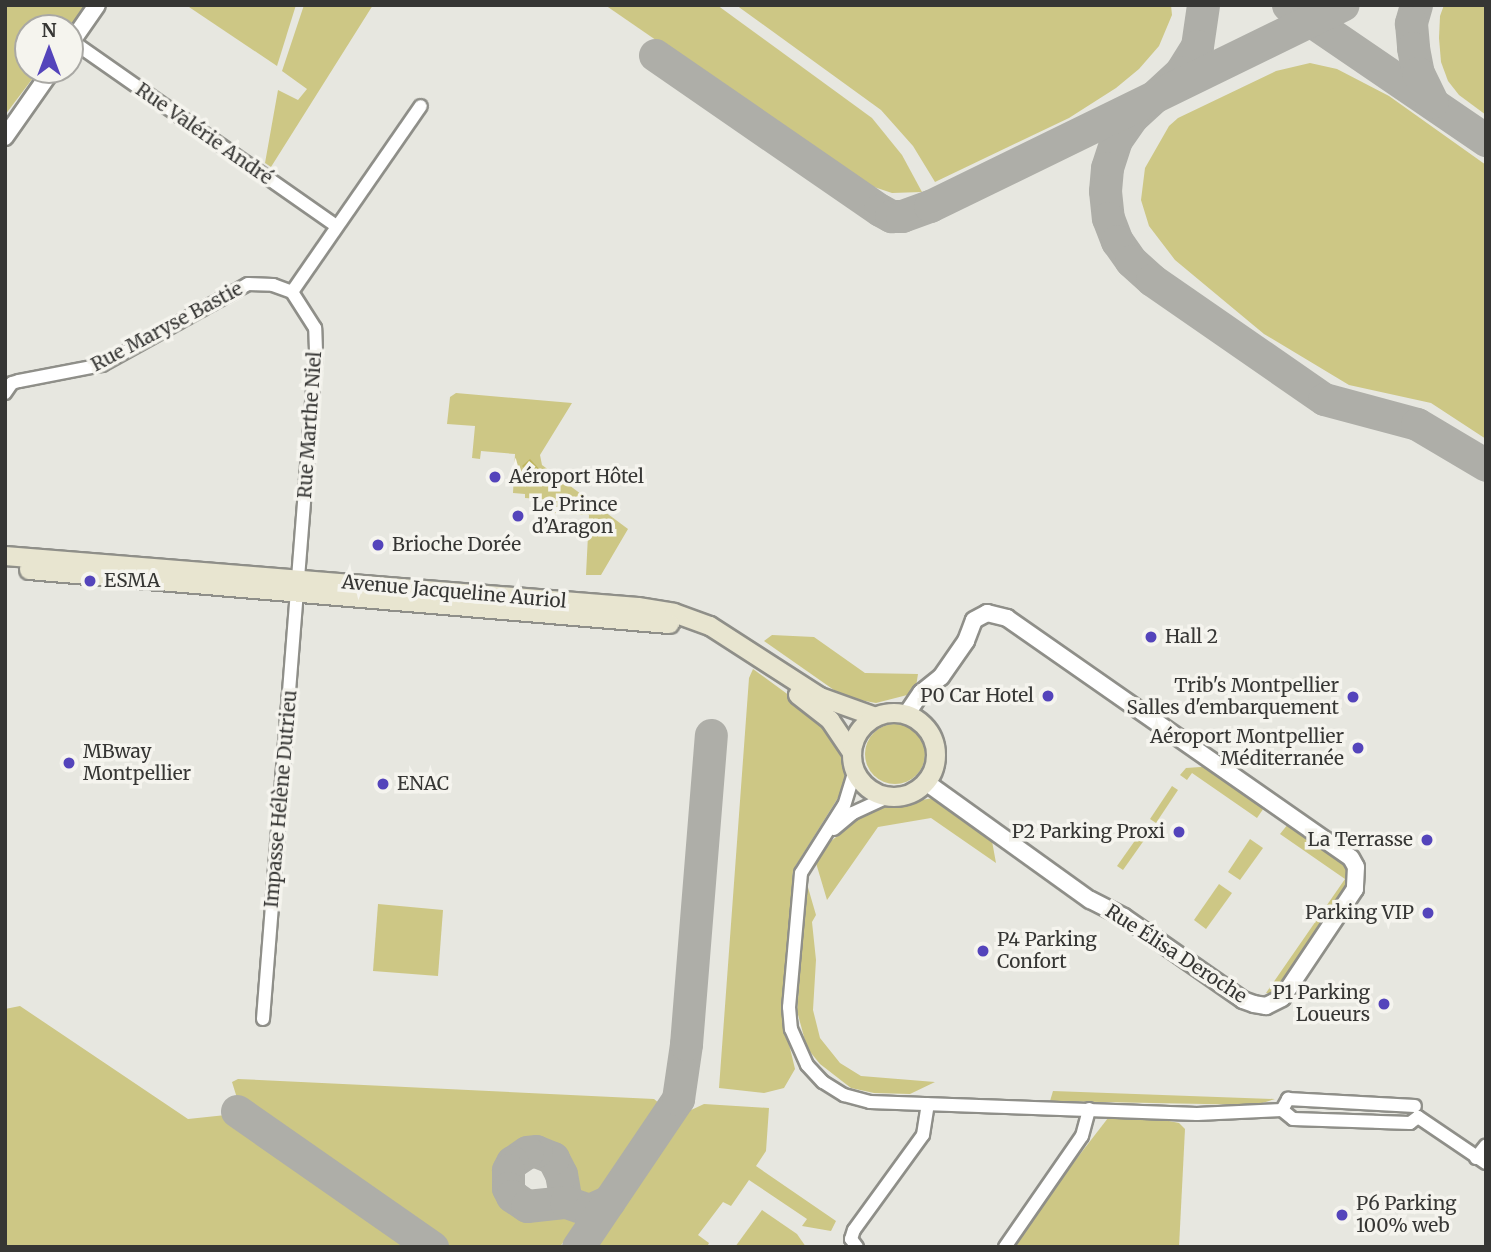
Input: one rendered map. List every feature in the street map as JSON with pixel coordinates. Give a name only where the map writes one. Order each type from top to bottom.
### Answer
[{"type":"main road","name":"Avenue Jacqueline Auriol","points":[[5,556],[672,624],[707,636],[747,659],[804,700],[830,720],[854,761]]},
{"type":"main road","name":"Avenue Jacqueline Auriol","points":[[5,568],[638,607],[674,613],[710,626],[820,697],[876,717]]},
{"type":"main road","points":[[891,713],[906,715],[929,731],[936,757],[926,782],[904,796],[890,796],[869,788],[854,761],[859,732],[876,717],[891,713]]},
{"type":"street","points":[[84,24],[97,5]]},
{"type":"street","name":"Rue Valérie André","points":[[84,51],[335,226]]},
{"type":"street","points":[[5,137],[42,84]]},
{"type":"street","points":[[292,292],[335,226],[421,106]]},
{"type":"street","name":"Rue Maryse Bastie","points":[[5,393],[12,383],[19,381],[102,366],[248,284],[273,285],[292,292]]},
{"type":"street","name":"Rue Marthe Niel","points":[[292,292],[316,333],[297,586]]},
{"type":"street","name":"Impasse Hélène Dutrieu","points":[[263,1019],[297,586]]},
{"type":"street","name":"Rue Élisa Deroche","points":[[906,715],[921,693],[941,677],[966,641],[979,616],[988,613],[1007,618],[1351,858],[1356,867],[1355,889],[1282,998],[1266,1006],[1254,1004],[1243,1000],[1125,917],[1090,900],[926,782]]},
{"type":"street","points":[[854,761],[844,805],[809,857],[798,890],[789,1007],[797,1047],[807,1065],[823,1082],[844,1095],[870,1102],[1230,1115],[1282,1110],[1293,1119],[1410,1123],[1417,1111]]},
{"type":"street","points":[[826,835],[853,813],[890,796]]},
{"type":"street","points":[[1282,1110],[1288,1099],[1417,1111],[1481,1160],[1486,1145]]},
{"type":"street","points":[[857,1247],[851,1239],[854,1230],[923,1135],[928,1104]]},
{"type":"street","points":[[1005,1247],[1082,1136],[1090,1109]]},
{"type":"shaded area","points":[[5,5],[85,5],[79,14],[14,14],[14,84],[28,84],[5,115]]},
{"type":"shaded area","points":[[186,5],[296,5],[277,66]]},
{"type":"shaded area","points":[[304,5],[373,5],[271,167],[265,163],[278,90],[298,100],[307,89],[282,71]]},
{"type":"shaded area","points":[[605,5],[717,5],[872,118],[902,155],[922,192],[892,193],[865,184]]},
{"type":"shaded area","points":[[736,5],[1171,5],[1172,15],[1159,46],[1139,69],[1116,88],[1069,118],[935,182],[913,146],[881,110]]},
{"type":"shaded area","points":[[1444,5],[1486,5],[1486,115],[1459,95],[1448,81],[1441,62],[1439,38],[1440,16]]},
{"type":"shaded area","points":[[1310,63],[1337,69],[1389,96],[1486,165],[1486,439],[1431,403],[1349,385],[1264,334],[1175,260],[1149,226],[1141,200],[1145,168],[1169,126],[1178,118],[1276,71]]},
{"type":"shaded area","points":[[456,393],[572,403],[540,455],[542,465],[628,529],[601,575],[586,575],[589,515],[554,513],[555,500],[525,498],[525,494],[513,493],[515,454],[481,451],[480,459],[472,458],[475,426],[447,424],[450,397]]},
{"type":"shaded area","points":[[530,459],[543,473],[535,480],[522,466]]},
{"type":"shaded area","points":[[772,635],[814,637],[865,673],[918,674],[915,693],[876,703],[844,697],[764,641]]},
{"type":"shaded area","points":[[753,669],[816,715],[838,740],[846,785],[793,870],[783,1019],[795,1069],[784,1088],[764,1093],[719,1088],[749,678]]},
{"type":"shaded area","points":[[889,724],[901,724],[920,737],[925,754],[923,766],[912,779],[901,784],[889,784],[870,771],[865,760],[865,748],[878,729]]},
{"type":"shaded area","points":[[1215,766],[1268,802],[1257,818],[1192,773],[1187,780],[1180,775],[1186,768]]},
{"type":"shaded area","points":[[1172,786],[1178,790],[1156,823],[1150,819]]},
{"type":"shaded area","points":[[934,798],[977,825],[992,841],[996,863],[931,818],[878,827],[827,900],[816,863],[825,846],[862,816],[883,806]]},
{"type":"shaded area","points":[[1292,819],[1351,865],[1349,880],[1316,935],[1272,993],[1266,993],[1345,879],[1280,834]]},
{"type":"shaded area","points":[[1146,825],[1152,829],[1123,870],[1117,866]]},
{"type":"shaded area","points":[[1250,839],[1263,848],[1240,880],[1228,872]]},
{"type":"shaded area","points":[[807,884],[816,915],[812,922],[816,960],[813,1010],[820,1038],[840,1063],[861,1076],[935,1082],[910,1094],[874,1093],[851,1088],[820,1064],[807,1048],[797,1011]]},
{"type":"shaded area","points":[[1219,884],[1232,893],[1206,929],[1194,920]]},
{"type":"shaded area","points":[[378,904],[443,910],[438,976],[373,971]]},
{"type":"shaded area","points":[[20,1006],[188,1119],[226,1115],[415,1247],[5,1247],[5,1009]]},
{"type":"shaded area","points":[[238,1079],[654,1099],[660,1104],[592,1202],[571,1187],[567,1164],[560,1152],[550,1146],[526,1142],[516,1145],[505,1154],[499,1166],[498,1184],[502,1198],[513,1210],[529,1216],[548,1215],[556,1211],[576,1223],[560,1247],[449,1247],[237,1098],[232,1082]]},
{"type":"shaded area","points":[[1053,1091],[1275,1099],[1256,1105],[1050,1101]]},
{"type":"shaded area","points":[[704,1104],[769,1108],[766,1151],[756,1166],[836,1221],[831,1231],[802,1226],[807,1219],[749,1180],[731,1206],[723,1202],[698,1235],[709,1243],[707,1247],[597,1247],[689,1111]]},
{"type":"shaded area","points":[[1108,1118],[1164,1120],[1179,1123],[1185,1129],[1179,1247],[1017,1247],[1016,1237]]},
{"type":"shaded area","points":[[762,1210],[797,1234],[806,1247],[735,1247]]},
{"type":"taxiway","points":[[1203,5],[1197,46],[1181,72],[1132,117],[1116,140],[1107,168],[1105,191],[1108,218],[1117,241],[1131,261],[1152,280],[1324,399],[1417,424],[1486,465]]},
{"type":"taxiway","points":[[1288,5],[1486,140]]},
{"type":"taxiway","points":[[655,55],[880,210],[891,216],[902,216],[930,206],[1343,5]]},
{"type":"taxiway","points":[[1416,5],[1411,23],[1413,48],[1418,73],[1432,102]]},
{"type":"taxiway","points":[[578,1247],[678,1099],[686,1044],[711,735]]},
{"type":"taxiway","points":[[237,1111],[432,1247]]},
{"type":"taxiway","points":[[566,1202],[561,1174],[553,1158],[536,1151],[527,1152],[512,1162],[508,1170],[508,1188],[512,1196],[527,1206],[566,1202],[589,1210],[609,1201]]},
{"type":"place","name":"Aéroport Hôtel","points":[[495,477]]},
{"type":"place","name":"Le Prince d’Aragon","points":[[518,516]]},
{"type":"place","name":"Brioche Dorée","points":[[378,545]]},
{"type":"place","name":"ESMA","points":[[90,581]]},
{"type":"place","name":"Hall 2","points":[[1151,637]]},
{"type":"place","name":"P0 Car Hotel","points":[[1048,696]]},
{"type":"place","name":"Trib's Montpellier Salles d'embarquement","points":[[1353,697]]},
{"type":"place","name":"Aéroport Montpellier Méditerranée","points":[[1358,748]]},
{"type":"place","name":"MBway Montpellier","points":[[69,763]]},
{"type":"place","name":"ENAC","points":[[383,784]]},
{"type":"place","name":"P2 Parking Proxi","points":[[1179,832]]},
{"type":"place","name":"La Terrasse","points":[[1427,840]]},
{"type":"place","name":"Parking VIP","points":[[1428,913]]},
{"type":"place","name":"P4 Parking Confort","points":[[983,951]]},
{"type":"place","name":"P1 Parking Loueurs","points":[[1384,1004]]},
{"type":"place","name":"P6 Parking 100% web","points":[[1342,1215]]}]
